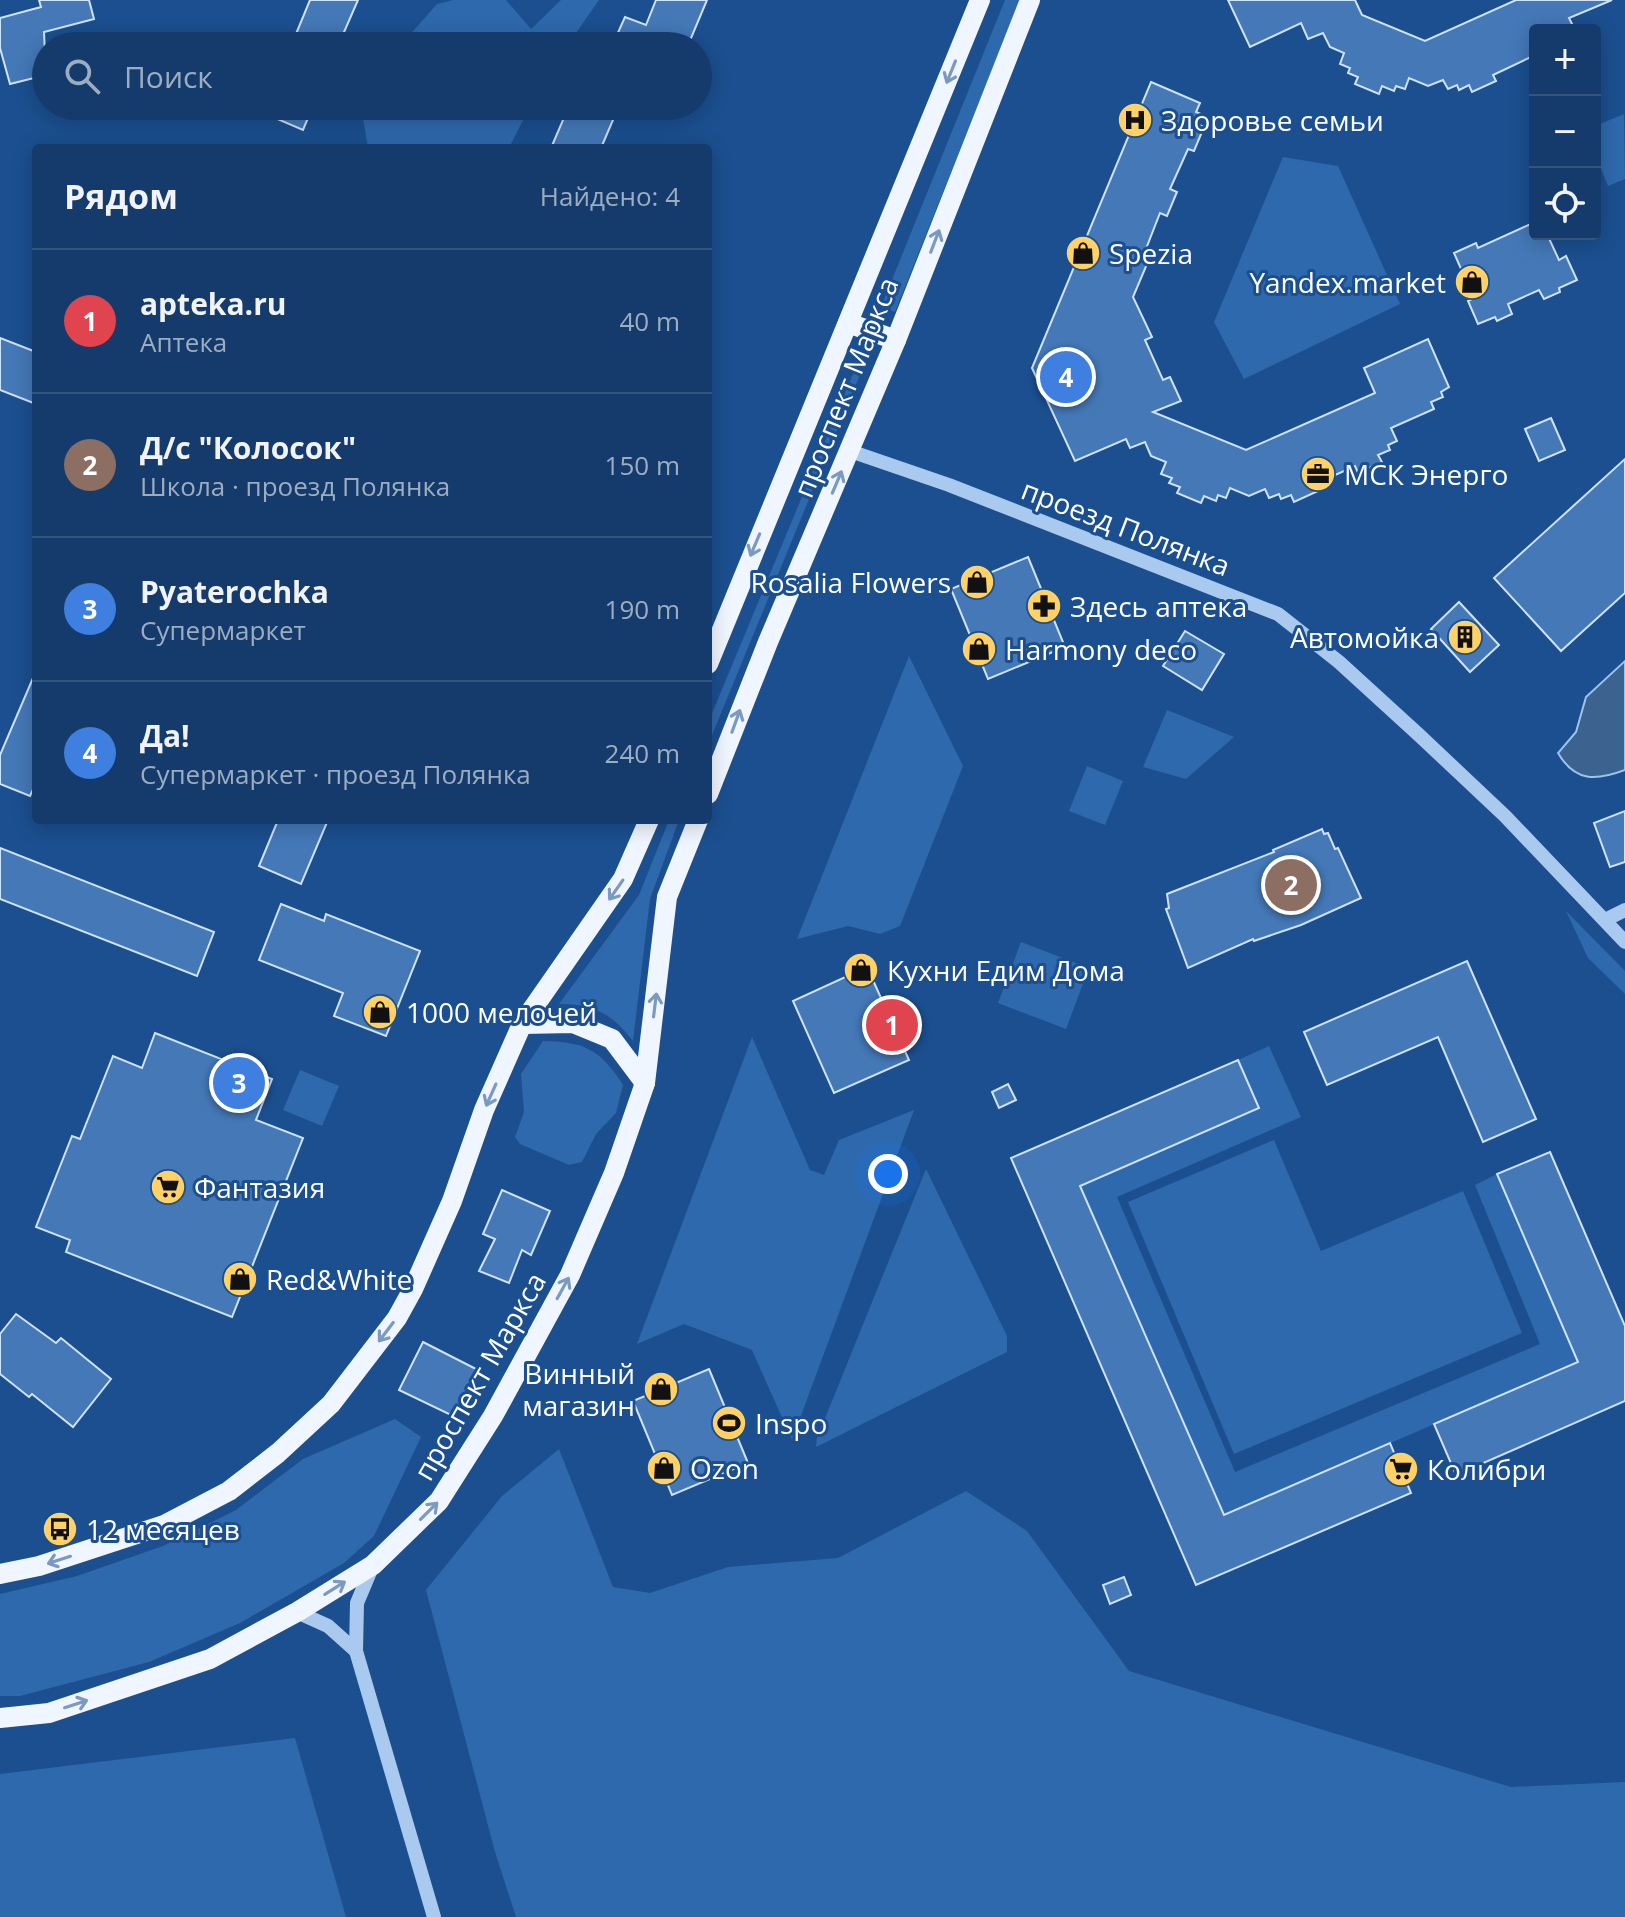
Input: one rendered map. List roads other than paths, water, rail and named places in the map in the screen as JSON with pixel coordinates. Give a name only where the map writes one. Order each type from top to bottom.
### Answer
[{"type":"main road","name":"проспект Маркса","points":[[712,654],[980,0]]},
{"type":"main road","name":"проспект Маркса","points":[[712,784],[762,655],[896,340],[1030,0]]},
{"type":"main road","points":[[848,323],[896,340]]},
{"type":"main road","points":[[0,1574],[39,1566],[164,1525],[188,1513],[240,1483],[331,1404],[397,1318],[413,1289],[452,1201],[484,1110],[522,1024],[623,879],[647,824]]},
{"type":"main road","name":"проспект Маркса","points":[[0,1718],[49,1713],[210,1659],[297,1612],[373,1565],[439,1501],[493,1416],[570,1275],[614,1173],[645,1083],[667,897],[696,824]]},
{"type":"main road","points":[[522,1024],[573,1023],[612,1039],[645,1083]]},
{"type":"street","name":"проезд Полянка","points":[[850,451],[949,485],[1278,614],[1339,662],[1505,816],[1625,942]]},
{"type":"street","points":[[1605,920],[1625,910]]},
{"type":"street","points":[[373,1565],[357,1603],[356,1651],[434,1917]]},
{"type":"street","points":[[297,1612],[328,1626],[356,1651]]},
{"type":"place","name":"Здоровье семьи","points":[[1135,120]]},
{"type":"place","name":"Spezia","points":[[1083,253]]},
{"type":"place","name":"Yandex.market","points":[[1472,282]]},
{"type":"place","name":"Да!","points":[[1066,377]]},
{"type":"place","name":"МСК Энерго","points":[[1318,474]]},
{"type":"place","name":"Rosalia Flowers","points":[[977,582]]},
{"type":"place","name":"Здесь аптека","points":[[1044,606]]},
{"type":"place","name":"Автомойка","points":[[1465,637]]},
{"type":"place","name":"Harmony deco","points":[[979,649]]},
{"type":"place","name":"Д/с \"Колосок\"","points":[[1291,885]]},
{"type":"place","name":"Кухни Едим Дома","points":[[861,970]]},
{"type":"place","name":"1000 мелочей","points":[[380,1012]]},
{"type":"place","name":"apteka.ru","points":[[892,1025]]},
{"type":"place","name":"Pyaterochka","points":[[239,1083]]},
{"type":"place","name":"Фантазия","points":[[168,1187]]},
{"type":"place","name":"Red&White","points":[[240,1279]]},
{"type":"place","name":"Винный магазин","points":[[661,1389]]},
{"type":"place","name":"Inspo","points":[[729,1423]]},
{"type":"place","name":"Ozon","points":[[664,1468]]},
{"type":"place","name":"Колибри","points":[[1401,1469]]},
{"type":"place","name":"12 месяцев","points":[[60,1529]]}]
